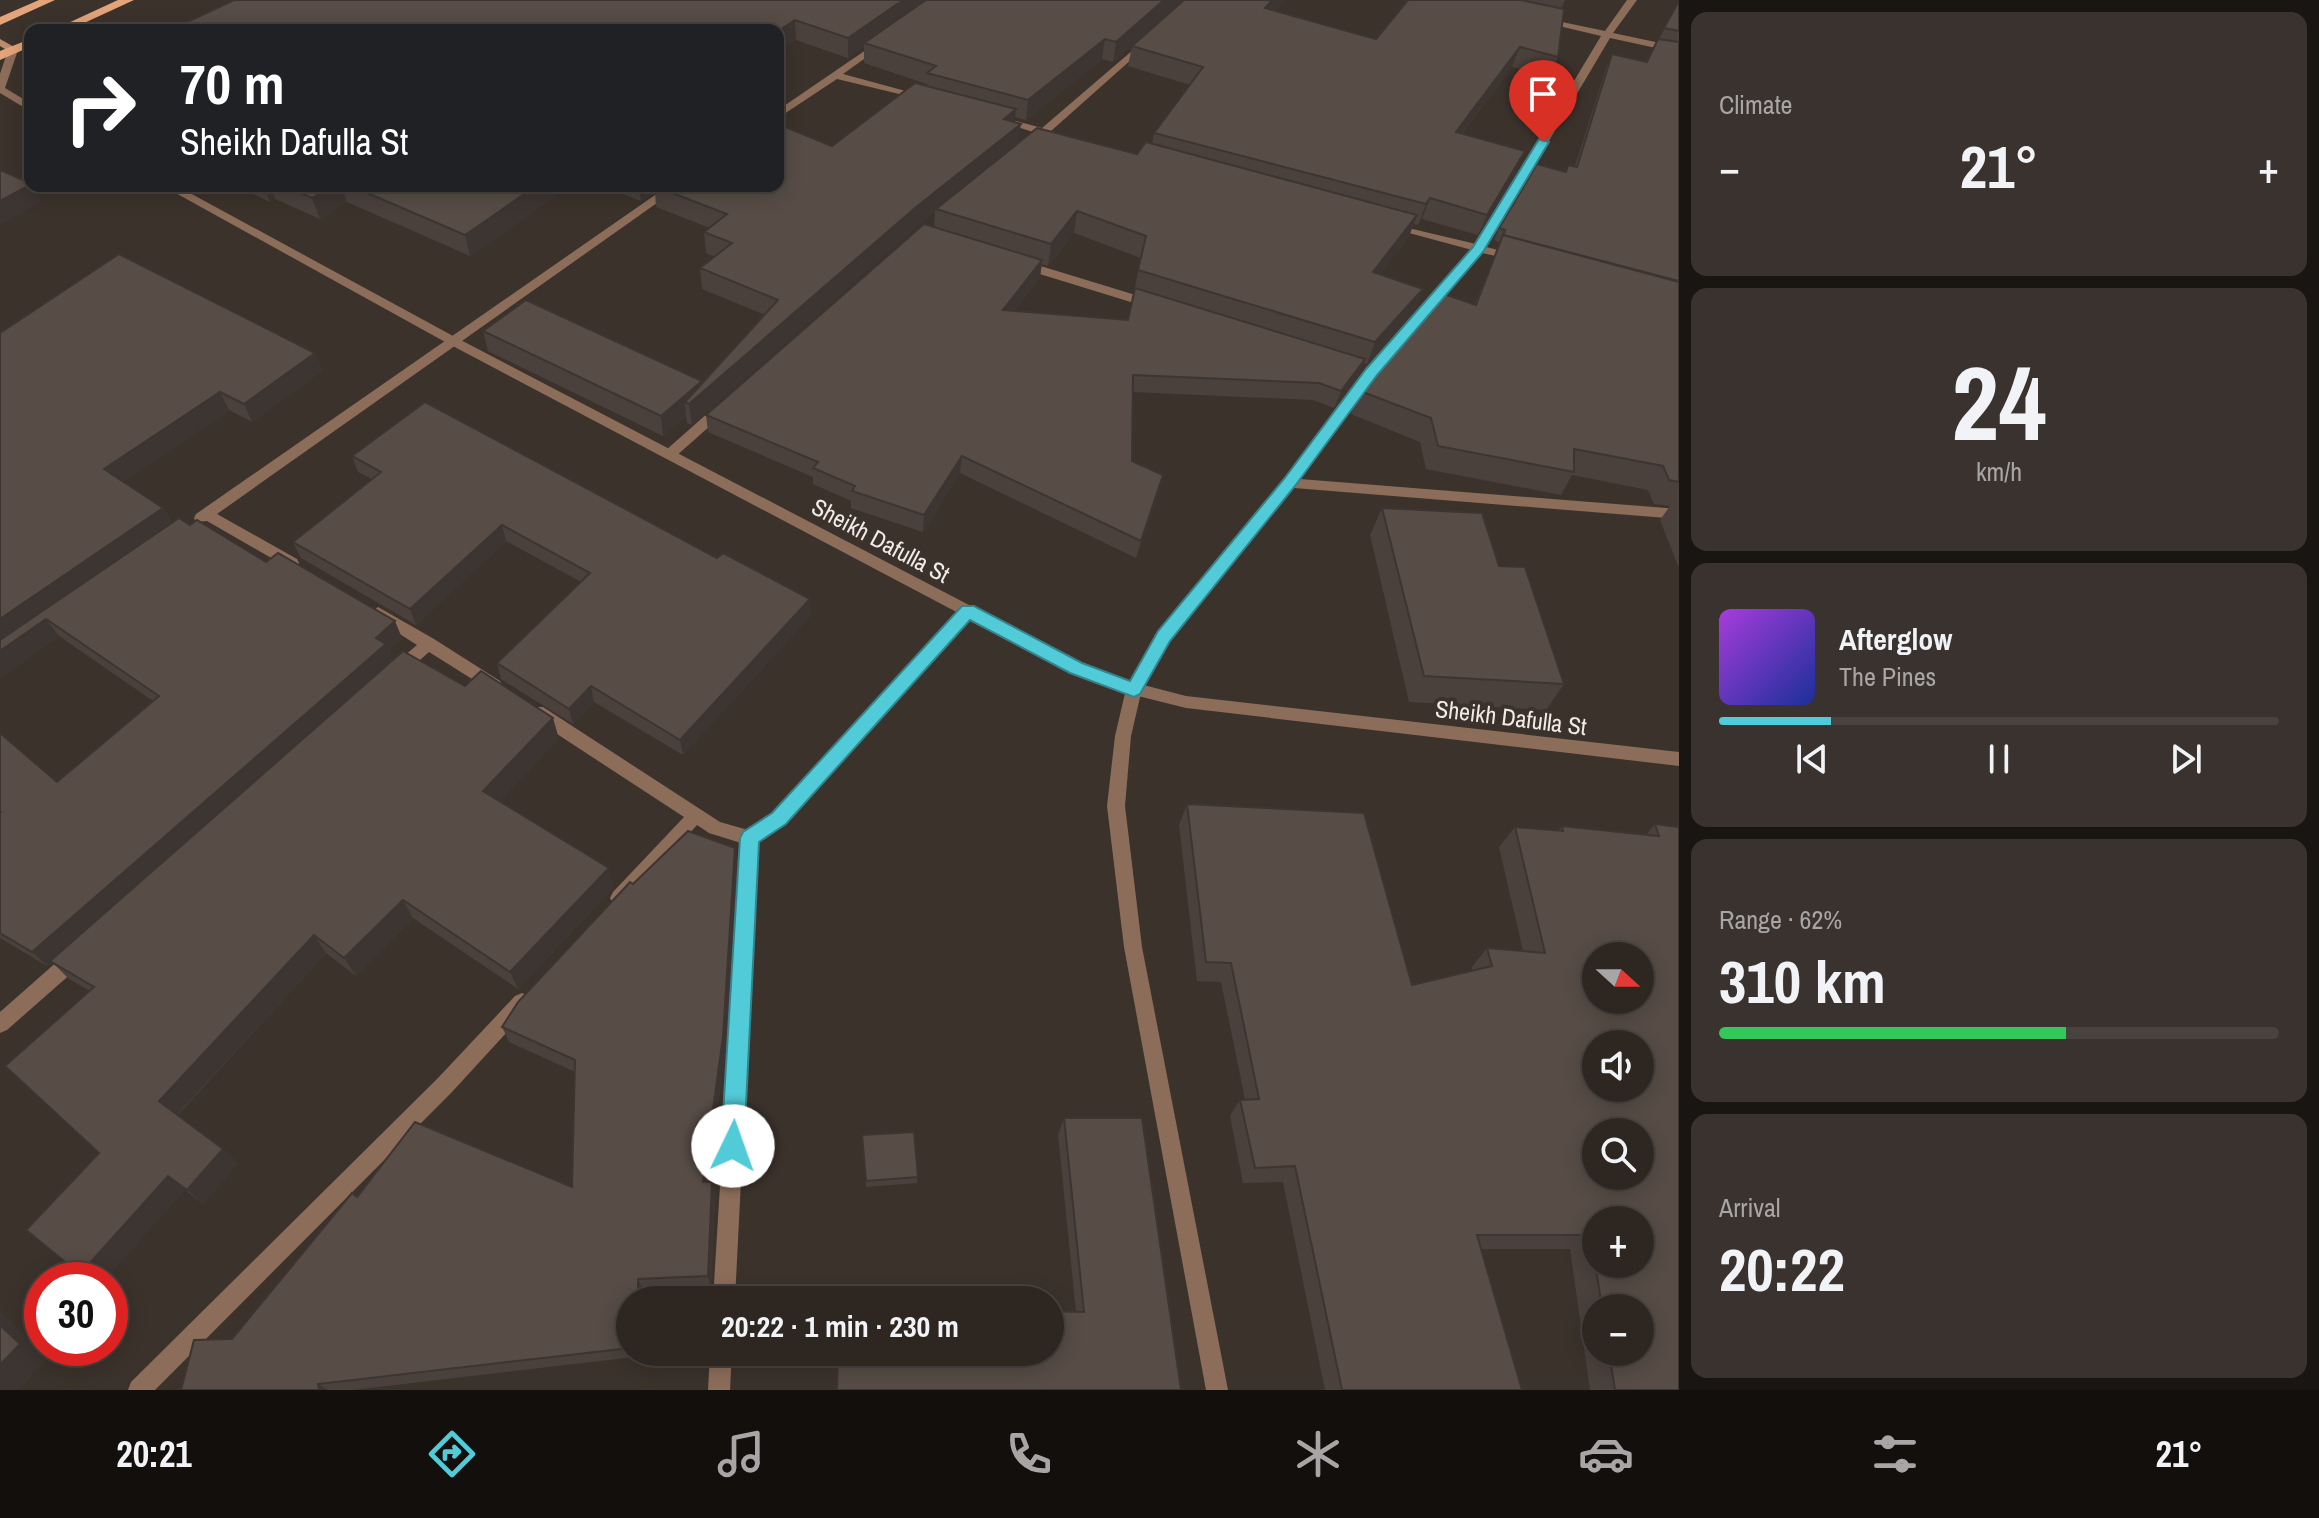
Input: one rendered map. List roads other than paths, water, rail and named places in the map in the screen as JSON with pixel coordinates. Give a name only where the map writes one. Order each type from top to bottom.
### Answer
[{"type":"main road","points":[[0,21],[49,0]]},
{"type":"main road","points":[[73,24],[128,0]]},
{"type":"main road","points":[[0,42],[13,50]]},
{"type":"main road","points":[[0,56],[24,45]]},
{"type":"street","points":[[1217,1390],[1133,947],[1116,806],[1123,736],[1134,689],[1164,636],[1290,483],[1364,370],[1479,249],[1607,35],[1632,0]]},
{"type":"street","points":[[1533,19],[1679,50]]},
{"type":"street","points":[[1033,141],[1161,28]]},
{"type":"street","points":[[784,111],[895,33]]},
{"type":"street","points":[[13,50],[0,89],[24,104]]},
{"type":"street","points":[[835,75],[939,103]]},
{"type":"street","points":[[984,116],[1074,140]]},
{"type":"street","name":"Sheikh Dafulla St","points":[[180,192],[451,340],[1076,668],[1134,689],[1186,702],[1679,759]]},
{"type":"street","points":[[311,575],[200,518],[666,192]]},
{"type":"street","points":[[1374,221],[1525,261]]},
{"type":"street","points":[[1010,261],[1161,307]]},
{"type":"street","points":[[670,454],[729,402]]},
{"type":"street","points":[[1290,483],[1679,514]]},
{"type":"street","points":[[363,605],[429,643],[715,828],[750,838]]},
{"type":"street","points":[[750,838],[779,818],[968,611]]},
{"type":"street","points":[[381,685],[429,643]]},
{"type":"street","points":[[603,916],[697,814]]},
{"type":"street","points":[[725,1286],[750,838]]},
{"type":"street","points":[[0,1024],[83,950]]},
{"type":"street","points":[[139,1390],[434,1096],[540,983]]},
{"type":"street","points":[[719,1390],[720,1366]]}]
